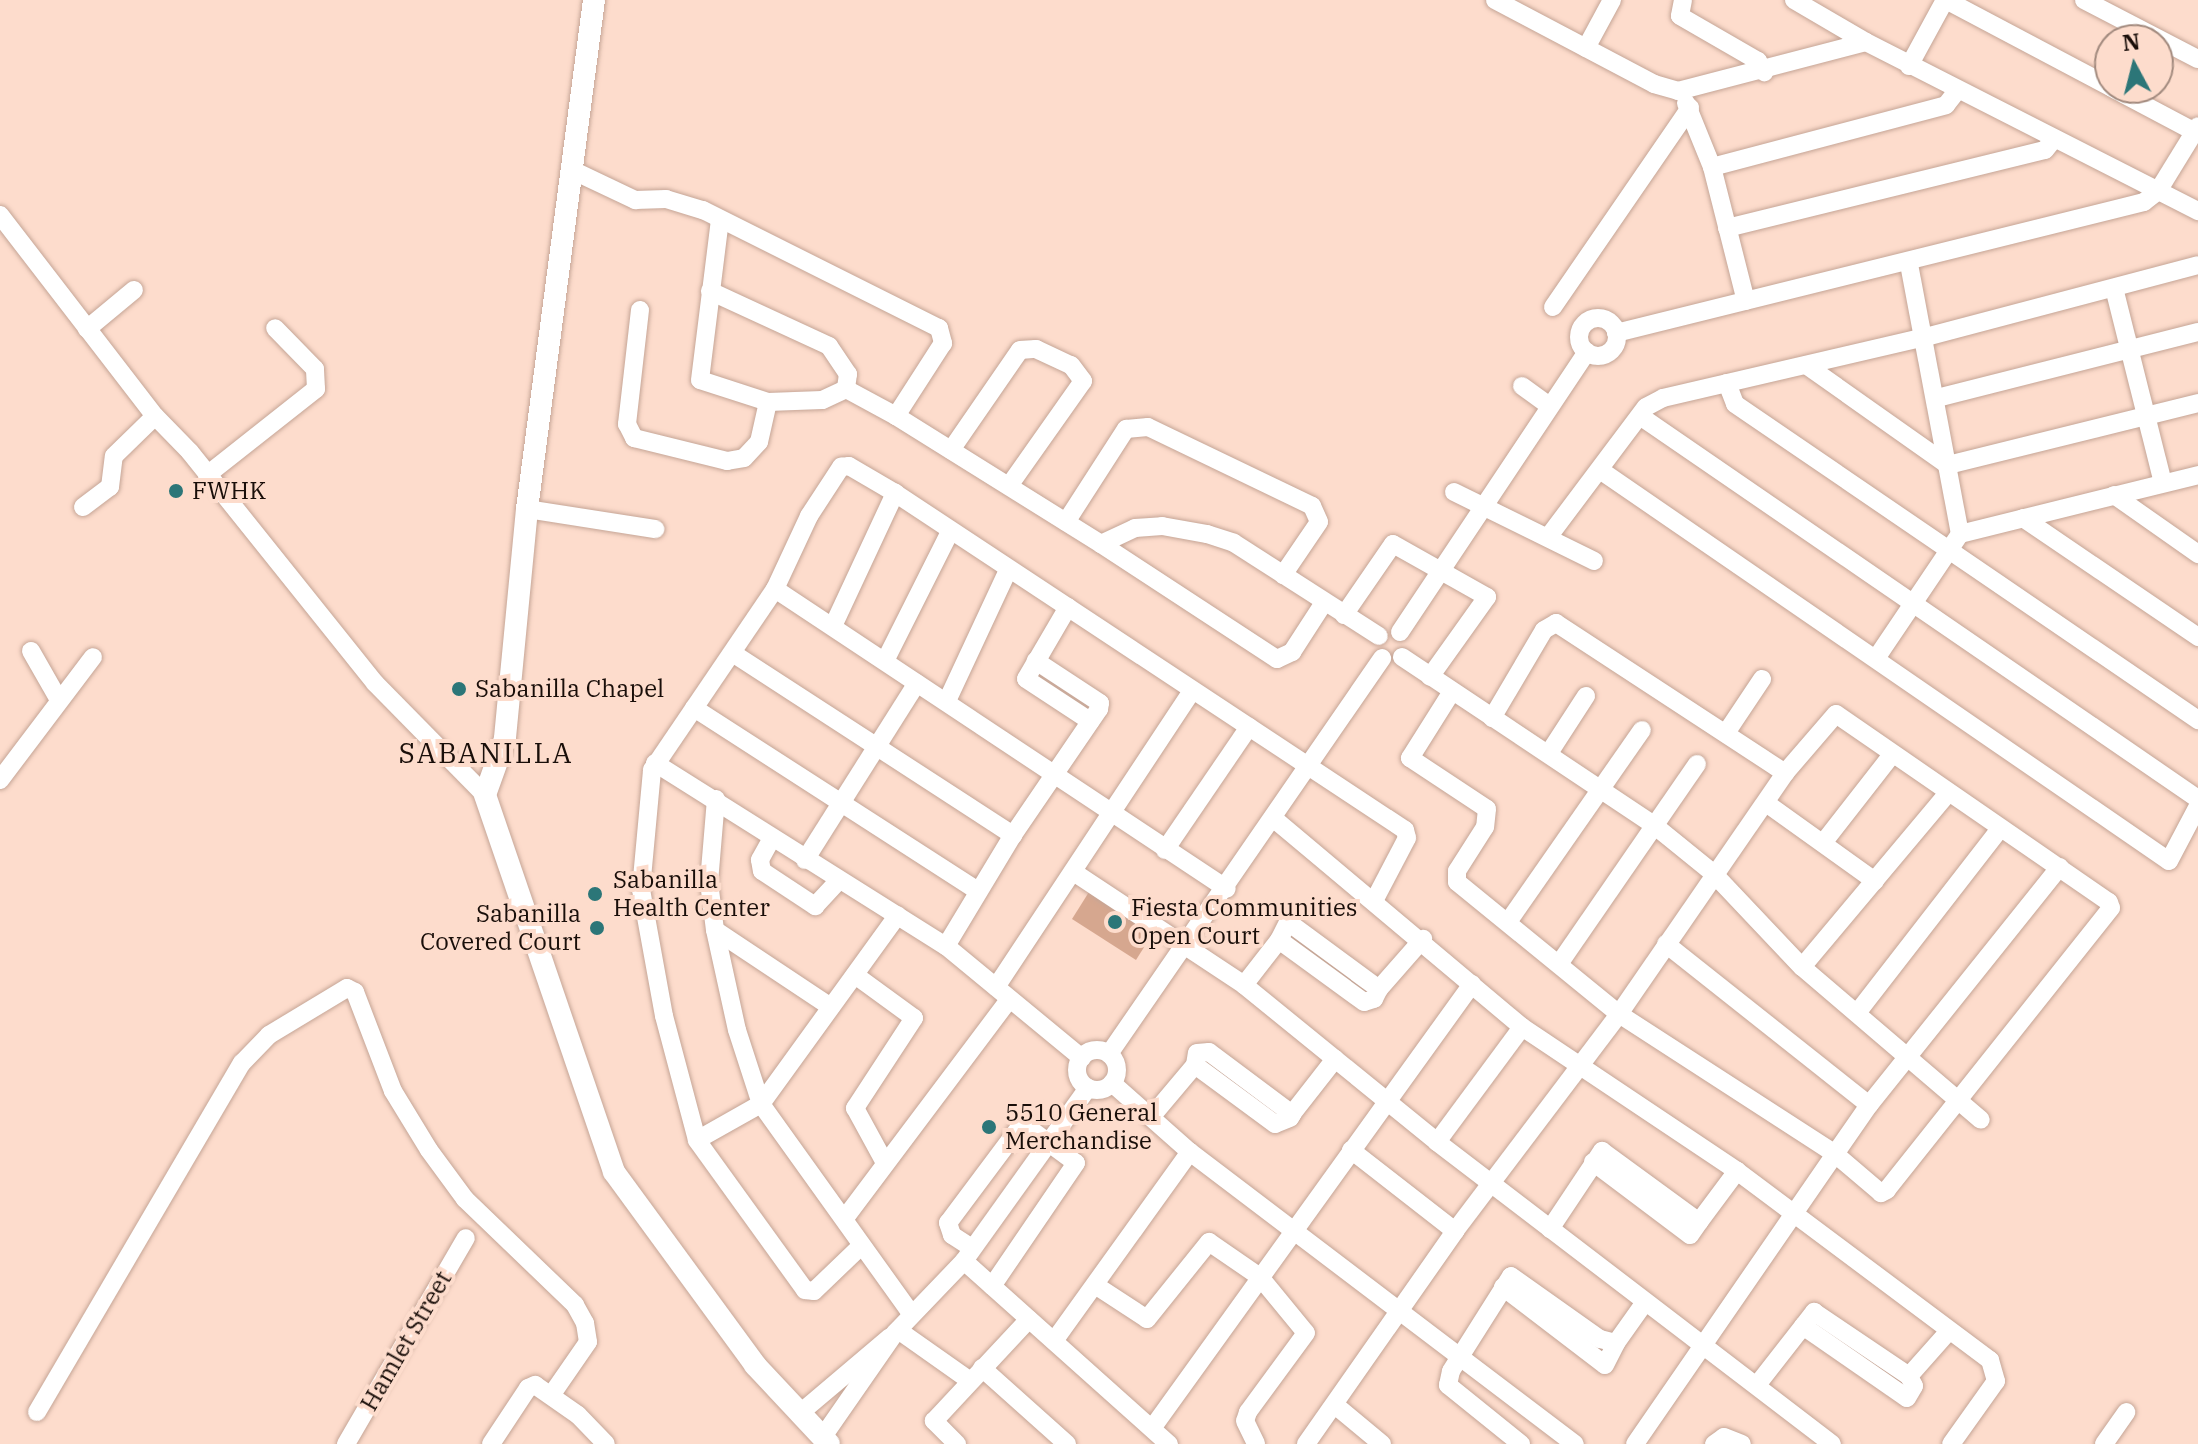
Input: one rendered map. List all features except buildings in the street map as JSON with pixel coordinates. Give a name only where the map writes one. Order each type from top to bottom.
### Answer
[{"type":"street","points":[[485,795],[505,739],[527,509],[574,171],[594,0]]},
{"type":"street","points":[[1495,0],[1586,48],[1678,91],[1690,108],[1712,167],[1746,301]]},
{"type":"street","points":[[1528,18],[1537,0]]},
{"type":"street","points":[[1586,48],[1612,0]]},
{"type":"street","points":[[1683,0],[1680,16],[1758,61],[1764,72]]},
{"type":"street","points":[[1794,0],[1909,66],[2198,211]]},
{"type":"street","points":[[1909,66],[1946,0],[2094,79]]},
{"type":"street","points":[[2084,0],[2198,59]]},
{"type":"street","points":[[1678,91],[1764,72],[1866,42]]},
{"type":"street","points":[[1712,167],[1946,105],[1957,91]]},
{"type":"street","points":[[1616,333],[1909,265],[2144,202],[2158,191],[2196,129],[2144,104]]},
{"type":"street","points":[[1568,316],[1690,108]]},
{"type":"street","points":[[1727,228],[2045,150],[2054,139]]},
{"type":"street","points":[[574,171],[635,200],[666,199],[720,219],[939,328],[943,343],[896,416]]},
{"type":"street","points":[[0,215],[155,416],[207,475],[375,683],[485,795],[570,1041],[582,1091],[614,1172],[755,1365],[825,1441],[896,1331]]},
{"type":"street","points":[[720,219],[700,380],[768,402],[822,400],[846,389]]},
{"type":"street","points":[[1909,265],[1937,398],[1948,465],[1955,542]]},
{"type":"street","points":[[1549,536],[1640,416],[1663,398],[1926,337],[2198,265]]},
{"type":"street","points":[[2114,288],[2163,483]]},
{"type":"street","points":[[87,329],[134,290]]},
{"type":"street","points":[[710,291],[829,346],[848,374],[846,389]]},
{"type":"street","points":[[640,310],[627,424],[634,438],[727,461],[744,458],[759,442],[768,402]]},
{"type":"street","points":[[1568,316],[1605,320],[1616,333],[1614,346],[1605,354],[1587,352],[1568,316]]},
{"type":"street","points":[[207,475],[316,389],[315,369],[275,328]]},
{"type":"street","points":[[1937,398],[2198,332]]},
{"type":"street","points":[[951,450],[1020,350],[1036,349],[1071,365],[1083,381],[1011,483]]},
{"type":"street","points":[[1400,632],[1587,352]]},
{"type":"street","points":[[1806,365],[1948,465],[2198,403]]},
{"type":"street","points":[[1727,383],[1735,404],[1955,542],[2198,720]]},
{"type":"street","points":[[1522,386],[1550,406]]},
{"type":"street","points":[[846,389],[1011,483],[1277,659],[1292,652],[1323,604]]},
{"type":"street","points":[[83,507],[110,487],[114,456],[155,416]]},
{"type":"street","points":[[1640,416],[2198,799]]},
{"type":"street","points":[[1066,522],[1126,429],[1148,427],[1312,506],[1319,522],[1283,575]]},
{"type":"street","points":[[861,1246],[814,1291],[805,1290],[697,1140],[664,1016],[641,889],[655,763],[734,654],[775,589],[834,472],[849,466],[895,493],[1405,830],[1407,838],[1375,899]]},
{"type":"street","points":[[1600,470],[1877,657],[2169,861],[2198,806]]},
{"type":"street","points":[[1877,657],[1955,542],[2023,518],[2198,475]]},
{"type":"street","points":[[1454,492],[1486,504],[1594,561]]},
{"type":"street","points":[[834,624],[895,493]]},
{"type":"street","points":[[2114,495],[2198,554]]},
{"type":"street","points":[[527,509],[655,529]]},
{"type":"street","points":[[2023,518],[2198,637]]},
{"type":"street","points":[[1101,544],[1135,528],[1186,529],[1234,543],[1323,604],[1379,636]]},
{"type":"street","points":[[885,661],[950,532]]},
{"type":"street","points":[[1344,615],[1386,541],[1487,597],[1430,677]]},
{"type":"street","points":[[947,701],[1008,570]]},
{"type":"street","points":[[775,589],[834,624],[917,683],[1055,771],[1110,814],[1227,889]]},
{"type":"street","points":[[1068,607],[1026,679],[1090,721]]},
{"type":"street","points":[[1492,718],[1544,630],[1556,623],[1785,773]]},
{"type":"street","points":[[1382,658],[1375,646],[1379,636],[1387,630],[1400,632]]},
{"type":"street","points":[[1400,632],[1408,646],[1402,657]]},
{"type":"street","points":[[31,651],[59,700]]},
{"type":"street","points":[[734,654],[1013,835]]},
{"type":"street","points":[[0,780],[93,657]]},
{"type":"street","points":[[1382,658],[1402,657],[1451,693],[1549,753],[1655,826],[1713,873],[1802,967],[1981,1120]]},
{"type":"street","points":[[1109,1054],[1227,889],[1382,658]]},
{"type":"street","points":[[946,946],[1013,835],[1100,703],[1036,661]]},
{"type":"street","points":[[1726,733],[1762,679]]},
{"type":"street","points":[[805,860],[917,683]]},
{"type":"street","points":[[845,1218],[1002,994],[1110,814],[1192,691]]},
{"type":"street","points":[[1306,1444],[1455,1231],[1619,1014],[1713,873],[1785,773],[1836,714],[1999,830],[2060,867],[2111,908],[1958,1102],[1881,1193],[1835,1154],[1619,1014],[1457,882],[1457,871],[1485,827],[1487,809],[1410,758],[1451,693]]},
{"type":"street","points":[[1549,753],[1586,696]]},
{"type":"street","points":[[694,708],[978,891]]},
{"type":"street","points":[[1165,850],[1249,727]]},
{"type":"street","points":[[1508,922],[1599,787],[1642,730]]},
{"type":"street","points":[[1823,843],[1891,756]]},
{"type":"street","points":[[655,763],[946,946],[1082,1058]]},
{"type":"street","points":[[1559,964],[1697,764]]},
{"type":"street","points":[[1802,967],[1947,794]]},
{"type":"street","points":[[716,799],[709,882],[715,930],[737,1030],[761,1104],[912,1315]]},
{"type":"street","points":[[1766,803],[1875,881]]},
{"type":"street","points":[[1273,818],[1423,939],[1522,1027],[1737,1171],[1948,1332],[1990,1360],[1996,1381],[1951,1444]]},
{"type":"street","points":[[1857,1013],[1999,830]]},
{"type":"street","points":[[772,838],[760,860],[762,871],[815,906],[839,880]]},
{"type":"street","points":[[1635,1444],[1869,1105],[2060,867]]},
{"type":"street","points":[[1075,873],[1244,985],[1492,1185],[1832,1444]]},
{"type":"street","points":[[697,1140],[761,1104],[898,915]]},
{"type":"street","points":[[1244,985],[1279,940],[1282,925],[1292,922],[1379,989],[1423,939]]},
{"type":"street","points":[[715,930],[831,1007]]},
{"type":"street","points":[[1666,944],[1869,1105]]},
{"type":"street","points":[[855,975],[914,1018],[855,1108],[885,1163]]},
{"type":"street","points":[[992,1286],[1076,1168],[1026,1126],[1019,1128],[948,1223],[952,1235],[992,1286],[1162,1438],[1260,1277],[1472,984]]},
{"type":"street","points":[[37,1412],[242,1063],[269,1035],[347,988],[355,992],[393,1091],[429,1150],[465,1199],[575,1305],[585,1323],[588,1342],[552,1394]]},
{"type":"street","points":[[1437,1142],[1522,1027]]},
{"type":"street","points":[[1099,1050],[1109,1054],[1117,1071],[1112,1083],[1102,1090],[1088,1088],[1078,1075],[1082,1058],[1099,1050]]},
{"type":"street","points":[[1152,1116],[1195,1065],[1275,1124],[1292,1114],[1335,1059]]},
{"type":"street","points":[[1112,1083],[1190,1152],[1401,1308],[1460,1356],[1549,1437],[1575,1444]]},
{"type":"street","points":[[799,1414],[862,1355],[896,1331],[968,1255],[1088,1088]]},
{"type":"street","points":[[1351,1150],[1455,1231]]},
{"type":"street","points":[[1550,1229],[1603,1150],[1690,1235],[1737,1171]]},
{"type":"street","points":[[1054,1341],[1190,1152]]},
{"type":"street","name":"Hamlet Street","points":[[346,1444],[466,1238]]},
{"type":"street","points":[[1095,1285],[1147,1319],[1209,1242],[1260,1277],[1306,1333],[1248,1412],[1245,1421],[1256,1444]]},
{"type":"street","points":[[1521,1444],[1448,1385],[1460,1356],[1511,1276],[1600,1339],[1616,1343],[1645,1302]]},
{"type":"street","points":[[1757,1385],[1814,1312],[1909,1376],[1948,1332]]},
{"type":"street","points":[[957,1444],[934,1421],[1029,1319]]},
{"type":"street","points":[[896,1331],[975,1374],[1067,1444]]},
{"type":"street","points":[[491,1444],[528,1388],[535,1385],[552,1394],[606,1444]]},
{"type":"street","points":[[1335,1405],[1382,1444]]},
{"type":"street","points":[[2104,1444],[2126,1412]]},
{"type":"street","points":[[1714,1444],[1724,1437],[1742,1444]]},
{"type":"shaded area","name":"Fiesta Communities Open Court","points":[[1094,884],[1158,925],[1136,960],[1072,919]]},
{"type":"place","name":"FWHK","points":[[176,491]]},
{"type":"place","name":"Sabanilla Chapel","points":[[459,689]]},
{"type":"place","name":"Sabanilla Health Center","points":[[595,894]]},
{"type":"place","name":"Fiesta Communities Open Court","points":[[1115,922]]},
{"type":"place","name":"Sabanilla Covered Court","points":[[597,928]]},
{"type":"place","name":"5510 General Merchandise","points":[[989,1127]]},
{"type":"district","name":"SABANILLA","points":[[486,753]]}]
